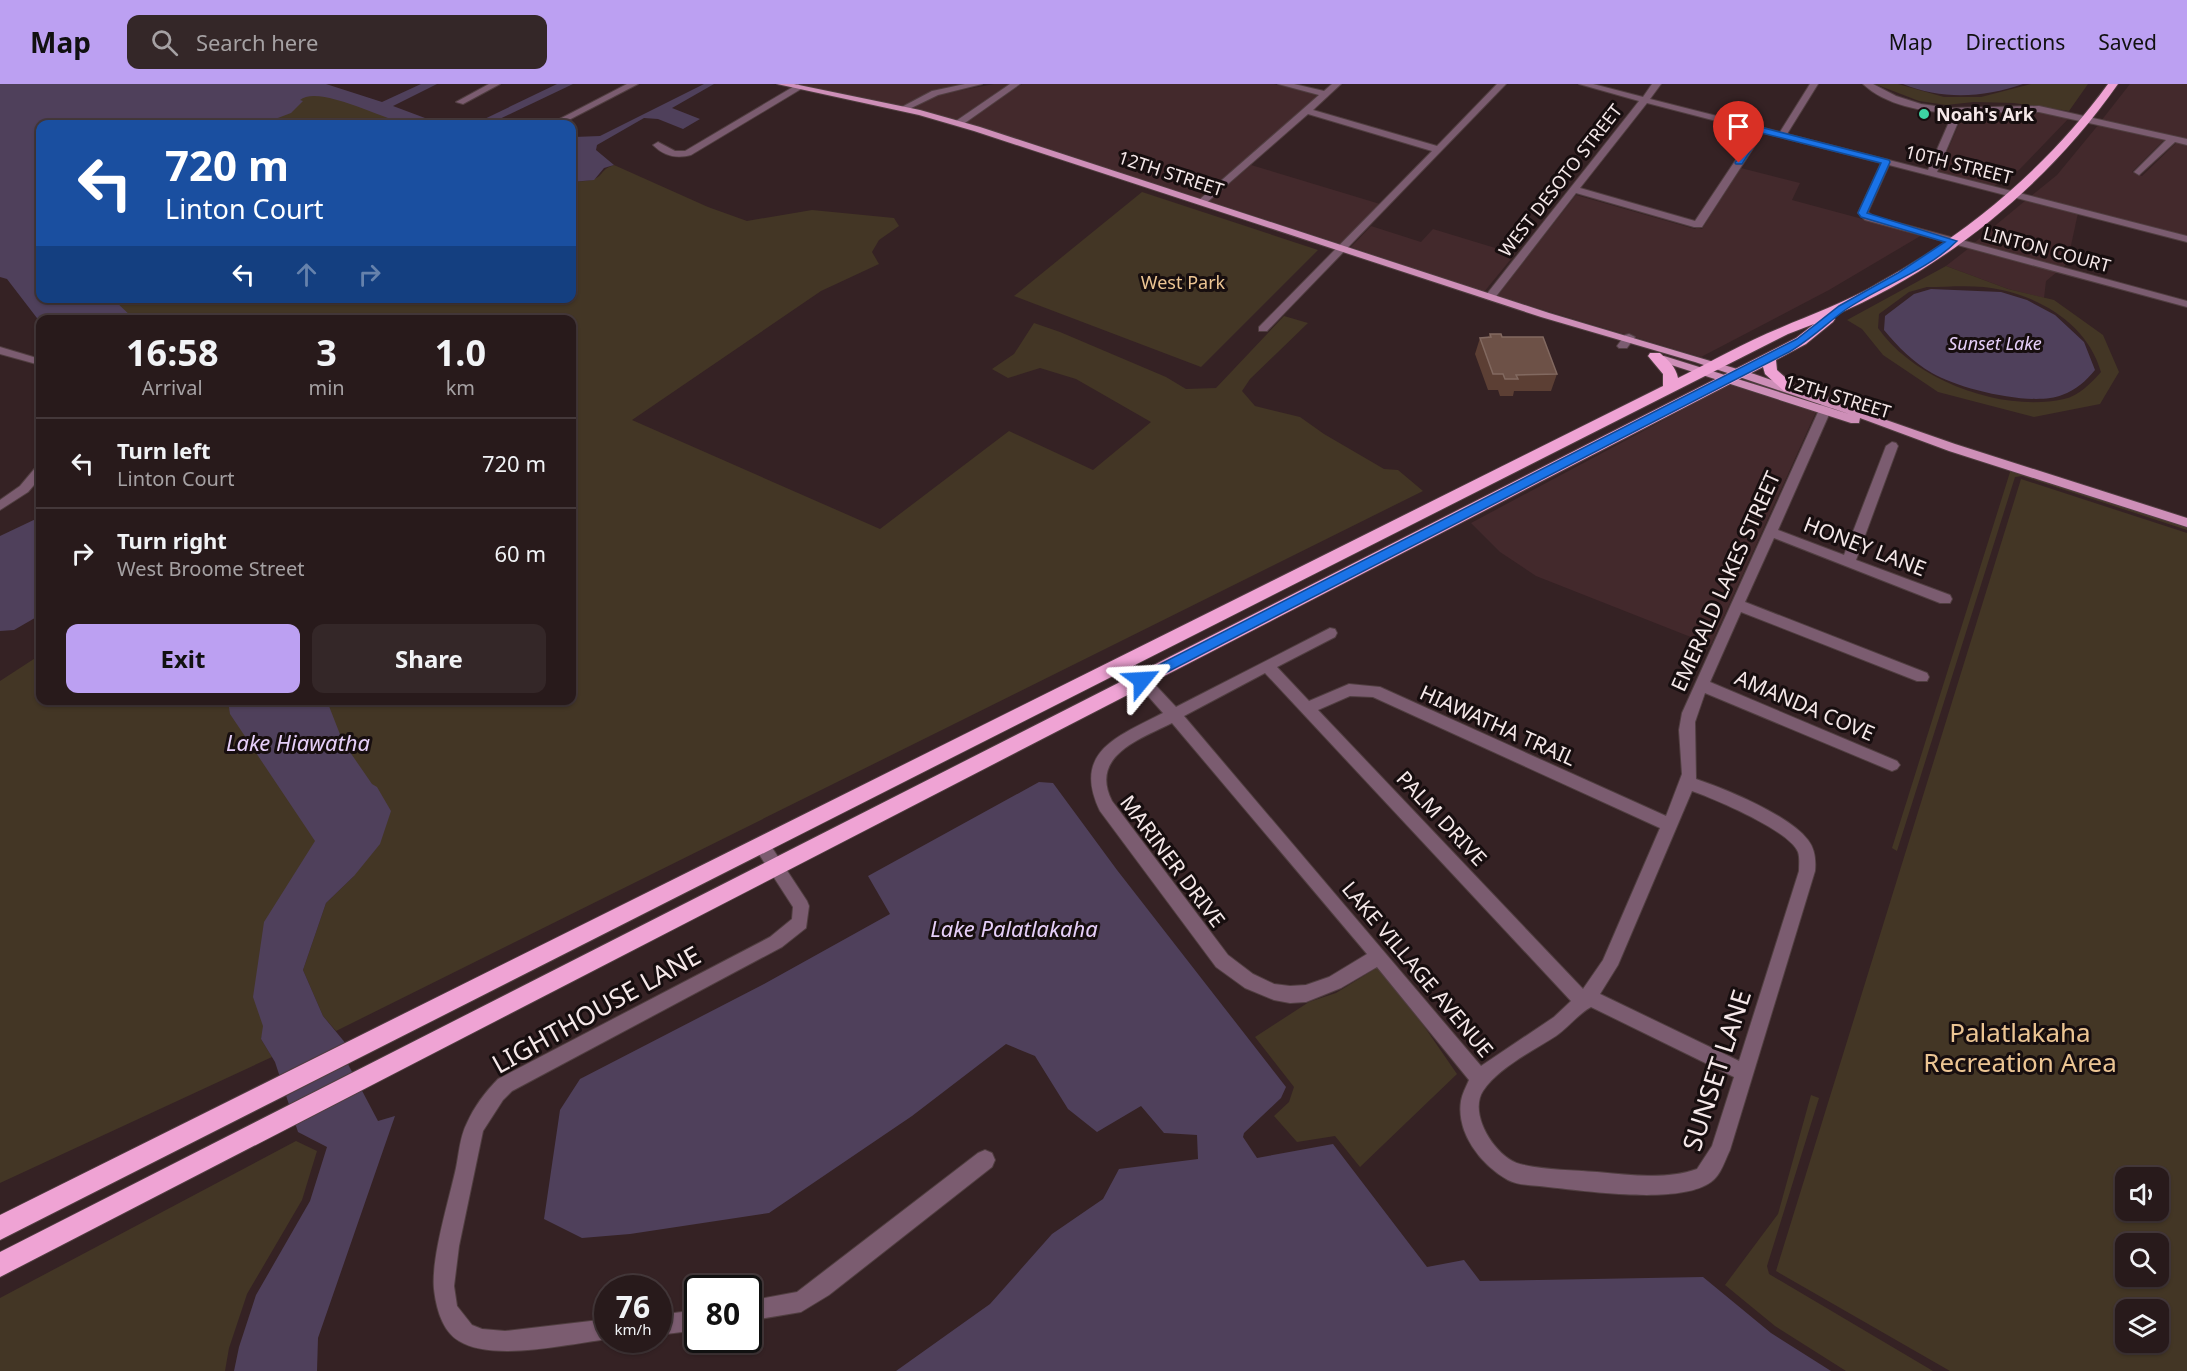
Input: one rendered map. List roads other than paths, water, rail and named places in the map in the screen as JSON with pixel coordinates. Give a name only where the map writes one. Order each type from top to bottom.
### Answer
[{"type":"highway","points":[[0,1264],[1801,341],[1843,308],[1901,275],[1952,241],[2013,195],[2057,154],[2113,84]]},
{"type":"highway","points":[[0,1228],[1783,331],[1843,308]]},
{"type":"highway","points":[[1656,356],[1670,371],[1672,380],[1669,388]]},
{"type":"highway","points":[[1769,358],[1770,371],[1789,388]]},
{"type":"main road","name":"12TH STREET","points":[[790,85],[958,123],[1626,341],[1740,372],[1789,388],[1827,406]]},
{"type":"main road","name":"12TH STREET","points":[[1626,341],[1656,356],[1726,380],[1827,406],[2187,523]]},
{"type":"street","points":[[460,102],[496,84]]},
{"type":"street","points":[[563,120],[634,84]]},
{"type":"street","points":[[902,109],[935,93],[978,84]]},
{"type":"street","points":[[958,123],[1016,84]]},
{"type":"street","points":[[1282,84],[1326,94]]},
{"type":"street","points":[[1202,202],[1337,84]]},
{"type":"street","points":[[1263,328],[1344,248],[1502,84]]},
{"type":"street","name":"10TH STREET","points":[[1582,84],[2187,239]]},
{"type":"street","name":"WEST DESOTO STREET","points":[[1490,297],[1657,84]]},
{"type":"street","points":[[1782,135],[1814,84]]},
{"type":"street","points":[[1868,84],[1894,99],[1913,106],[1959,110],[2026,107],[2187,142]]},
{"type":"street","points":[[658,145],[672,155],[688,153],[790,85]]},
{"type":"street","points":[[1931,174],[1959,110]]},
{"type":"street","points":[[1306,111],[1439,150]]},
{"type":"street","points":[[1575,190],[1698,225],[1760,130]]},
{"type":"street","points":[[2139,172],[2173,139]]},
{"type":"street","name":"LINTON COURT","points":[[1886,162],[1864,215],[2187,304]]},
{"type":"street","points":[[0,351],[36,361]]},
{"type":"street","name":"EMERALD LAKES STREET","points":[[1688,783],[1690,760],[1686,721],[1827,406]]},
{"type":"street","points":[[1849,561],[1892,446]]},
{"type":"street","points":[[0,506],[24,489],[36,475]]},
{"type":"street","name":"HONEY LANE","points":[[1770,532],[1945,599]]},
{"type":"street","points":[[1738,605],[1922,676]]},
{"type":"street","name":"MARINER DRIVE","points":[[1330,633],[1120,743],[1110,753],[1097,773],[1097,783],[1099,795],[1106,806],[1222,961],[1243,978],[1263,989],[1282,995],[1295,996],[1330,986],[1379,956]]},
{"type":"street","name":"LAKE VILLAGE AVENUE","points":[[1125,662],[1173,714],[1480,1078],[1560,1023],[1586,999],[1609,965],[1688,783]]},
{"type":"street","name":"PALM DRIVE","points":[[1267,666],[1586,999],[1743,1072]]},
{"type":"street","name":"AMANDA COVE","points":[[1702,685],[1892,765]]},
{"type":"street","name":"HIAWATHA TRAIL","points":[[1308,708],[1350,690],[1375,691],[1670,825]]},
{"type":"street","name":"SUNSET LANE","points":[[1480,1078],[1473,1090],[1469,1105],[1473,1128],[1501,1165],[1515,1173],[1612,1184],[1687,1183],[1702,1177],[1710,1169],[1720,1150],[1808,862],[1805,848],[1790,832],[1688,783]]},
{"type":"street","name":"LIGHTHOUSE LANE","points":[[594,1331],[505,1341],[482,1339],[465,1333],[453,1320],[447,1307],[444,1286],[449,1246],[474,1128],[496,1094],[505,1085],[794,930],[800,923],[801,906],[761,845]]},
{"type":"street","points":[[762,1309],[801,1302],[985,1160]]},
{"type":"water","points":[[0,84],[326,84],[382,102],[421,84],[437,84],[393,106],[430,120],[394,120],[352,104],[321,96],[309,96],[300,100],[303,101],[291,113],[273,120],[36,120],[36,303],[117,303],[130,315],[36,317],[7,279],[0,277]]},
{"type":"water","points":[[557,84],[573,84],[497,120],[482,120]]},
{"type":"water","points":[[704,84],[714,84],[672,108],[700,119],[683,129],[658,119],[644,118],[597,145],[596,150],[614,165],[604,168],[594,180],[576,182],[576,137],[600,136]]},
{"type":"water","points":[[1903,84],[2023,84],[1993,92],[1948,95]]},
{"type":"water","name":"Sunset Lake","points":[[1931,289],[2001,292],[2027,300],[2055,315],[2084,342],[2095,370],[2072,391],[2049,398],[2033,399],[1996,395],[1944,379],[1912,359],[1884,330],[1885,316],[1914,294]]},
{"type":"water","points":[[36,519],[36,617],[14,630],[0,631],[0,536]]},
{"type":"water","name":"Lake Hiawatha","points":[[229,705],[329,705],[343,742],[372,784],[377,787],[391,811],[380,844],[354,876],[326,903],[303,970],[323,1016],[347,1045],[340,1049],[378,1121],[395,1116],[318,1338],[317,1371],[234,1371],[239,1347],[256,1295],[310,1201],[327,1147],[298,1132],[275,1062],[261,1039],[263,1026],[253,997],[264,922],[315,841],[230,714]]},
{"type":"water","name":"Lake Palatlakaha","points":[[1039,782],[1053,783],[1117,870],[1286,1087],[1281,1098],[1244,1133],[1243,1137],[1257,1158],[1333,1144],[1427,1267],[1464,1260],[1480,1281],[1703,1277],[1771,1333],[1831,1371],[896,1371],[990,1304],[1052,1234],[1103,1199],[1119,1169],[1198,1159],[1197,1135],[1164,1133],[1141,1106],[1097,1132],[1068,1109],[1035,1056],[1006,1044],[912,1116],[769,1213],[630,1234],[582,1238],[544,1219],[560,1110],[580,1079],[764,984],[890,914],[868,876]]},
{"type":"place","name":"Noah's Ark","points":[[1924,114]]},
{"type":"park label","name":"West Park","points":[[1183,282]]},
{"type":"park label","name":"Palatlakaha Recreation Area","points":[[2020,1047]]}]
